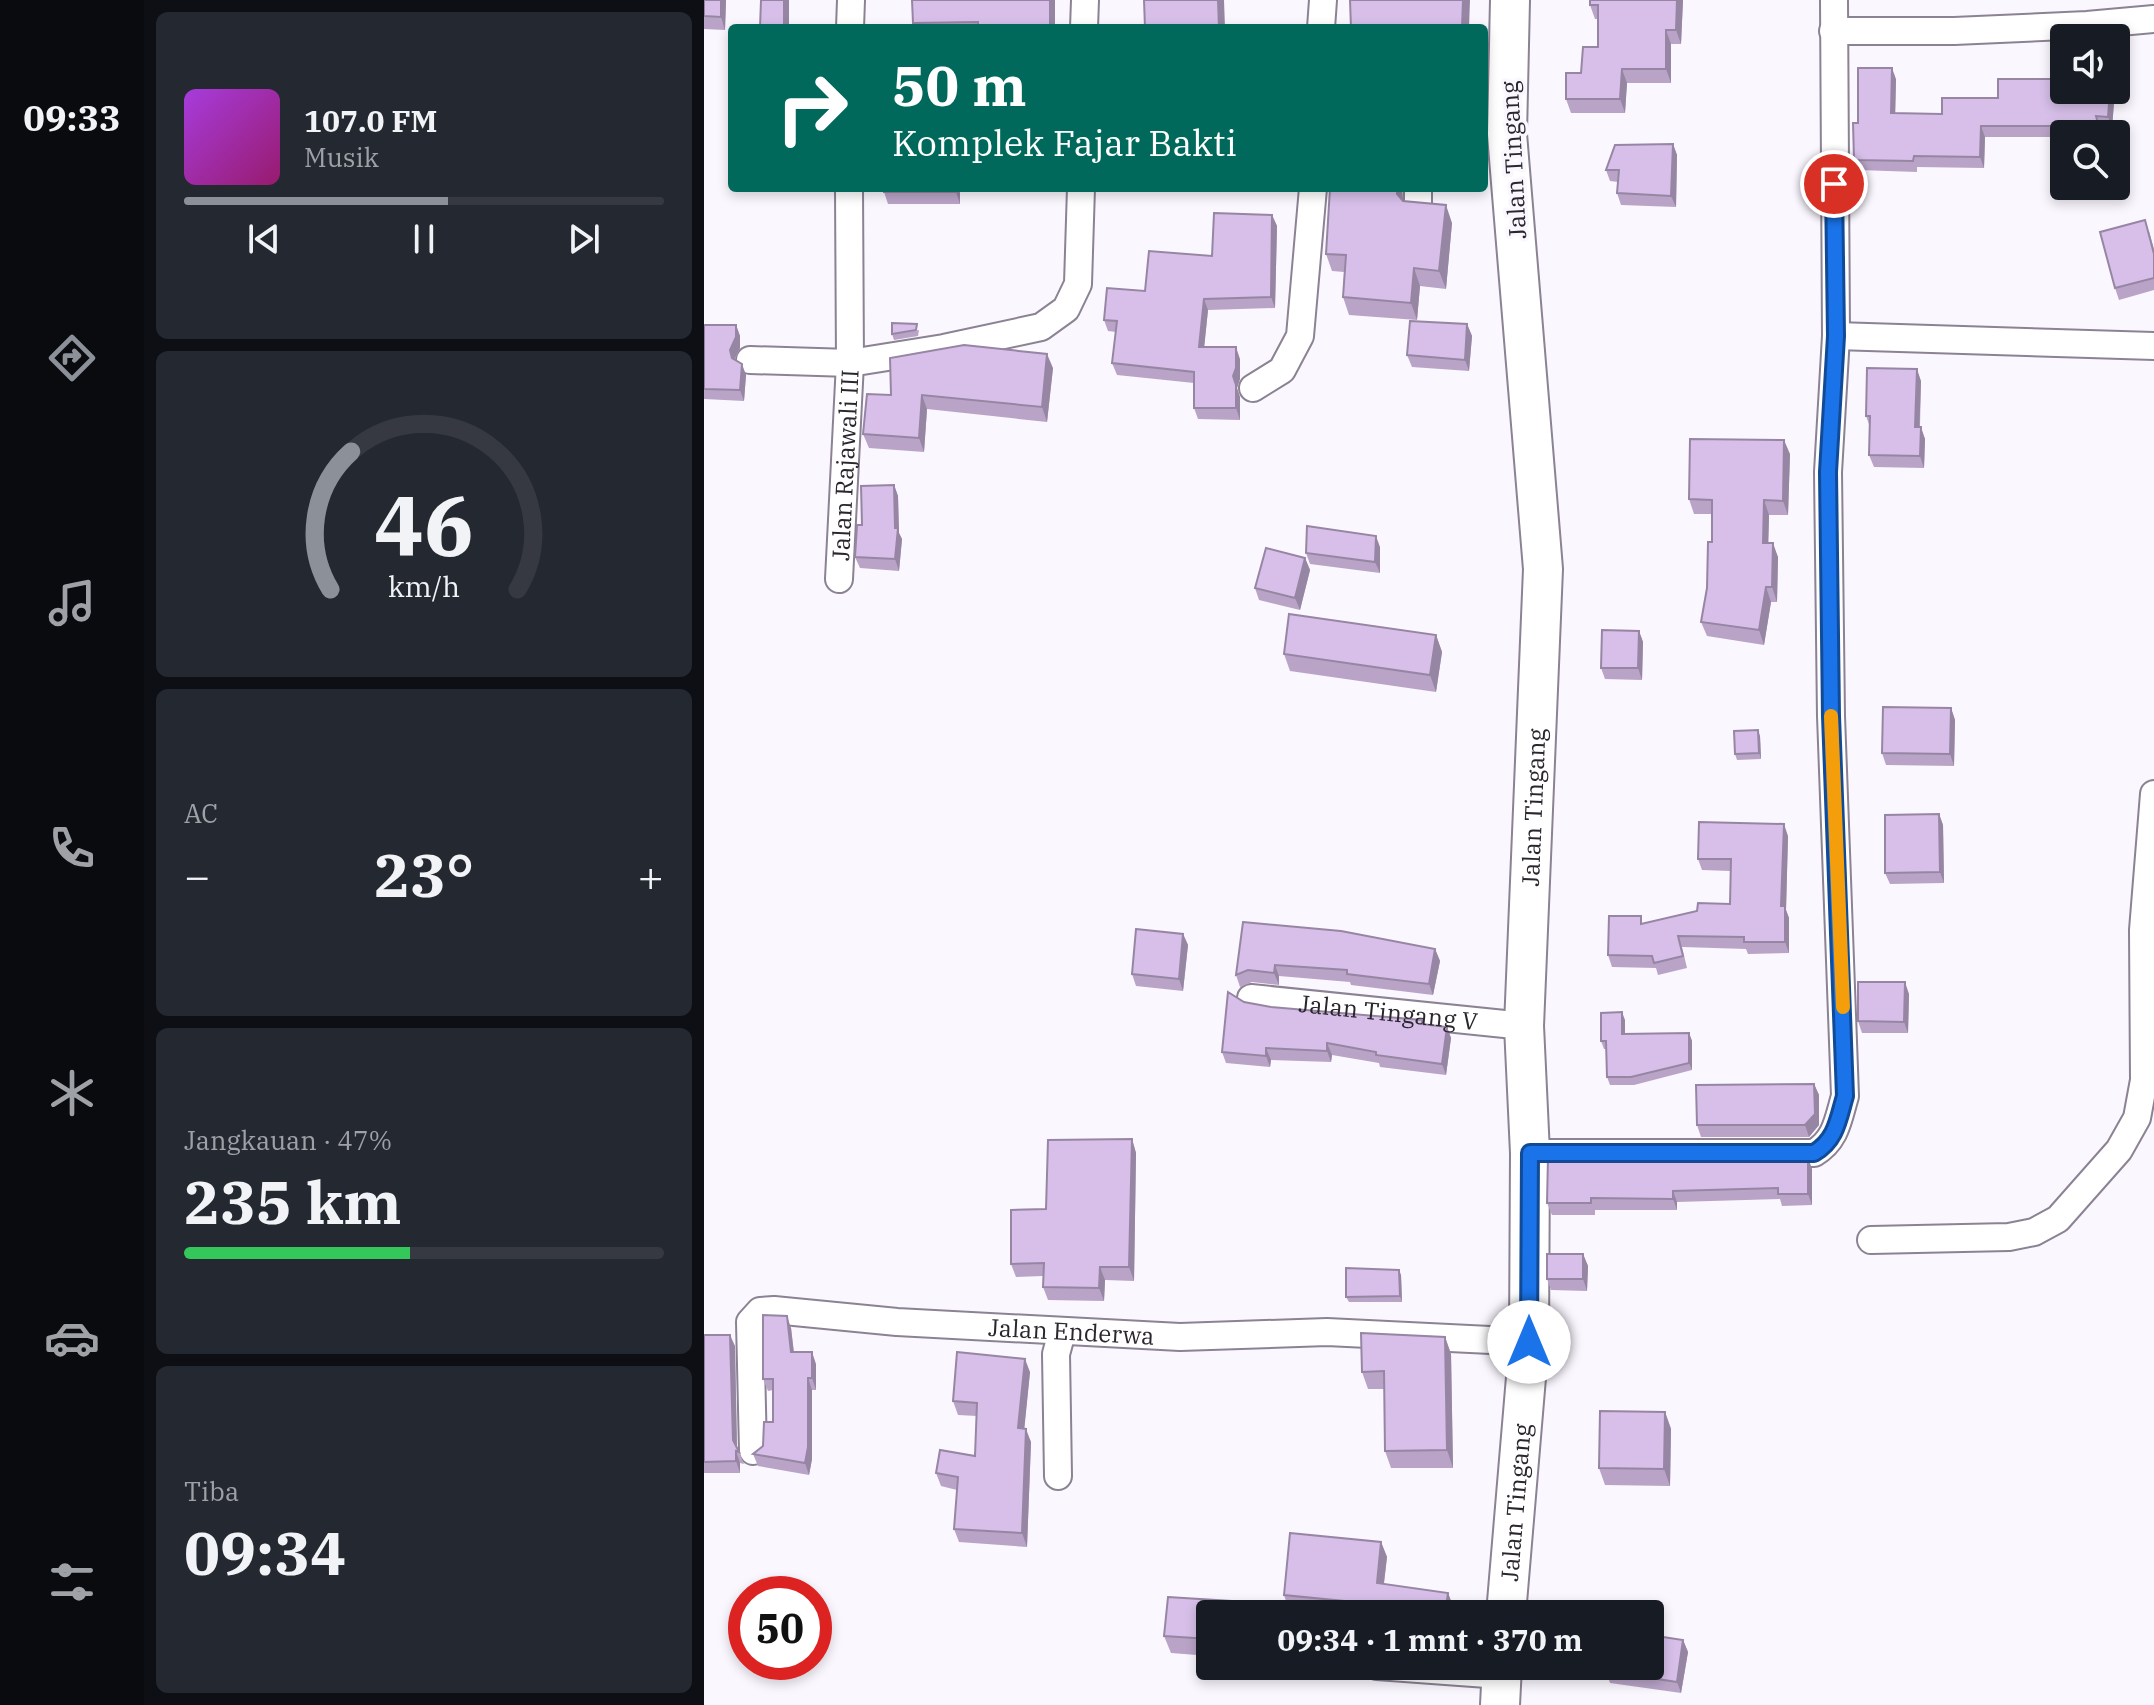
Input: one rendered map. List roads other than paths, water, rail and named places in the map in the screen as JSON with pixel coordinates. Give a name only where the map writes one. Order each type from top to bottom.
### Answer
[{"type":"main road","name":"Jalan Tingang","points":[[1507,1600],[1529,1342],[1530,1153],[1524,1026],[1543,569],[1496,134],[1510,0]]},
{"type":"street","points":[[850,24],[851,0]]},
{"type":"street","points":[[1084,24],[1085,0]]},
{"type":"street","points":[[1321,24],[1323,0]]},
{"type":"street","points":[[1530,1153],[1814,1153],[1828,1144],[1836,1129],[1845,1096],[1831,716],[1828,472],[1836,336],[1834,0]]},
{"type":"street","points":[[1833,31],[1954,31],[2154,19]]},
{"type":"street","points":[[750,360],[850,363],[849,192]]},
{"type":"street","name":"Jalan Rajawali III","points":[[839,579],[850,363],[944,348],[1041,327],[1066,309],[1078,284],[1081,192]]},
{"type":"street","points":[[1253,388],[1282,370],[1300,336],[1313,192]]},
{"type":"street","points":[[1836,336],[2154,346]]},
{"type":"street","points":[[1871,1240],[2009,1237],[2034,1232],[2058,1219],[2119,1150],[2137,1118],[2144,1080],[2154,794]]},
{"type":"street","name":"Jalan Tingang V","points":[[1251,998],[1524,1026]]},
{"type":"street","name":"Jalan Enderwa","points":[[753,1451],[750,1322],[760,1311],[897,1322],[1180,1337],[1327,1332],[1529,1342]]},
{"type":"street","points":[[1058,1476],[1056,1354],[1062,1332]]}]
